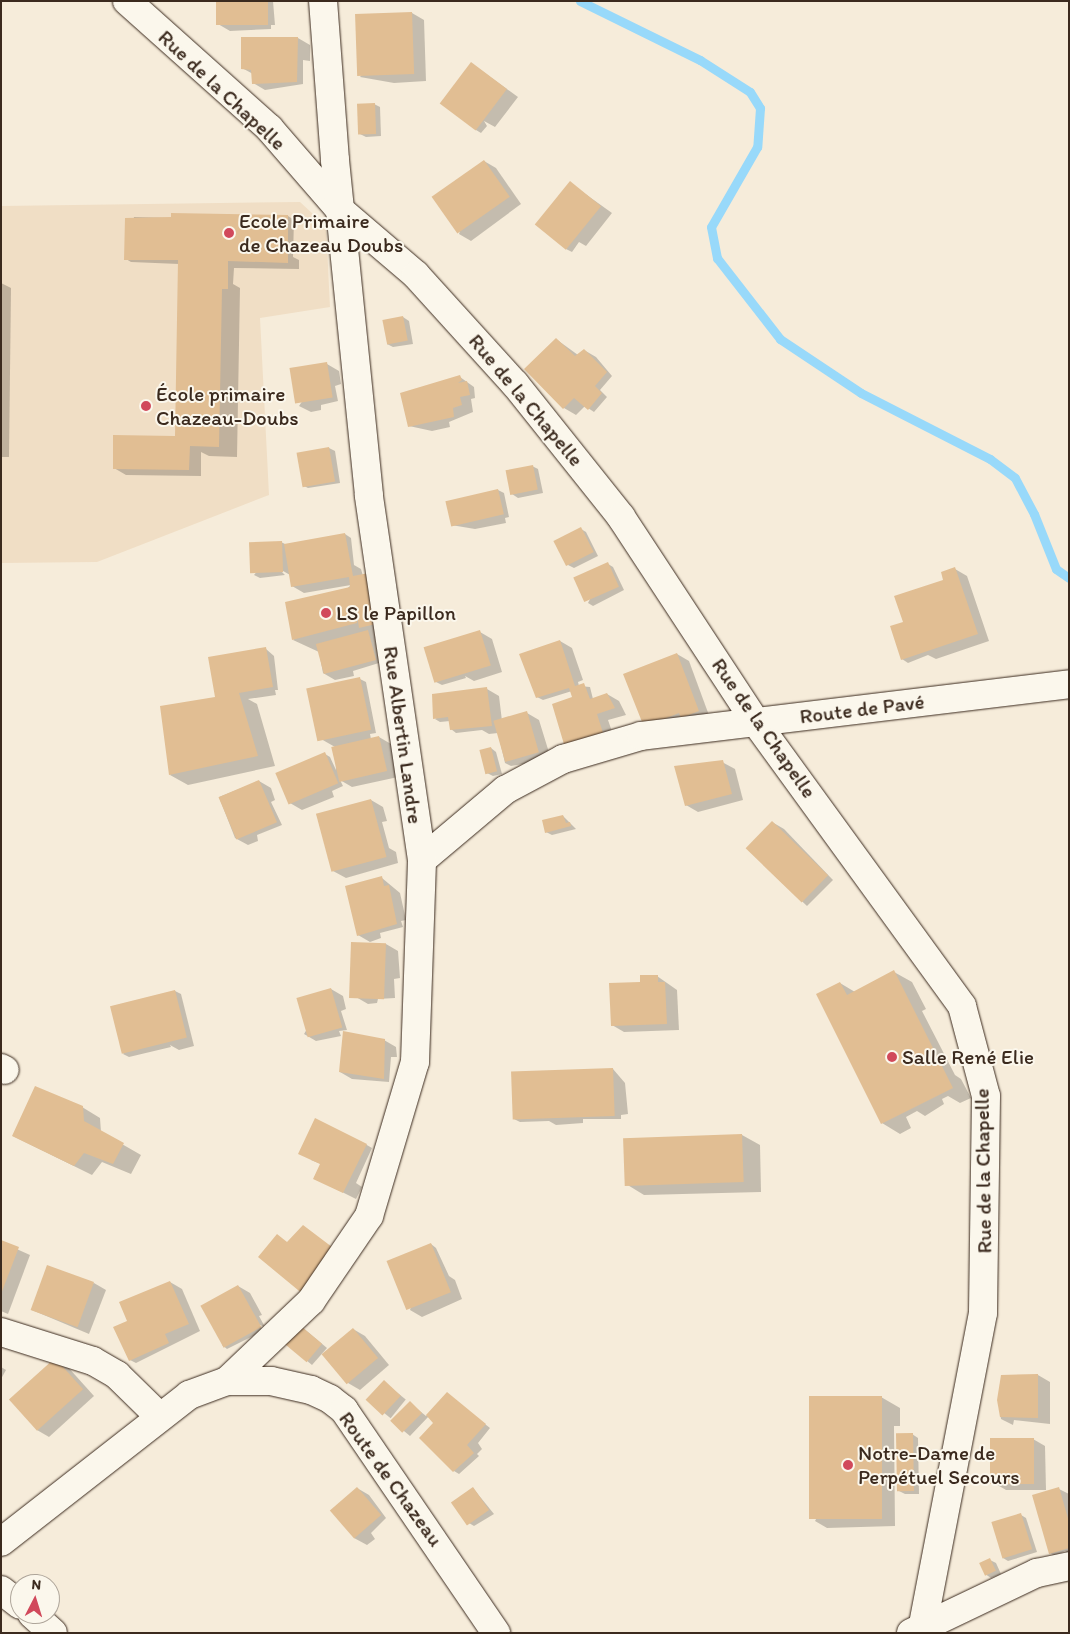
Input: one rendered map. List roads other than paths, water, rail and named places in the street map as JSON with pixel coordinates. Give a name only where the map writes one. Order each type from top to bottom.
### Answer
[{"type":"street","name":"Rue de la Chapelle","points":[[126,1],[269,128],[340,210],[416,275],[515,384],[621,517],[755,721],[962,1006],[986,1096],[983,1313],[917,1629]]},
{"type":"street","name":"Rue Albertin Landre","points":[[227,1380],[310,1300],[369,1216],[415,1062],[422,860],[372,520],[340,210],[323,1]]},
{"type":"street","name":"Route de Pavé","points":[[422,860],[505,790],[563,759],[642,736],[1069,684]]},
{"type":"street","points":[[1,1332],[93,1362],[117,1375],[159,1416]]},
{"type":"street","name":"Route de Chazeau","points":[[1,1542],[159,1416],[190,1395],[227,1380],[252,1379],[290,1384],[330,1399],[344,1410],[496,1633]]},
{"type":"street","points":[[917,1629],[1036,1573],[1069,1566]]},
{"type":"street","points":[[43,1624],[53,1633]]},
{"type":"waterway","points":[[580,1],[700,60],[750,92],[760,108],[757,147],[711,227],[717,258],[780,339],[861,393],[990,459],[1015,478],[1034,514],[1056,569],[1069,578]]},
{"type":"place","name":"Ecole Primaire de Chazeau Doubs","points":[[229,233]]},
{"type":"place","name":"École primaire Chazeau-Doubs","points":[[146,406]]},
{"type":"place","name":"LS le Papillon","points":[[326,613]]},
{"type":"place","name":"Salle René Elie","points":[[892,1057]]},
{"type":"place","name":"Notre-Dame de Perpétuel Secours","points":[[848,1465]]}]
